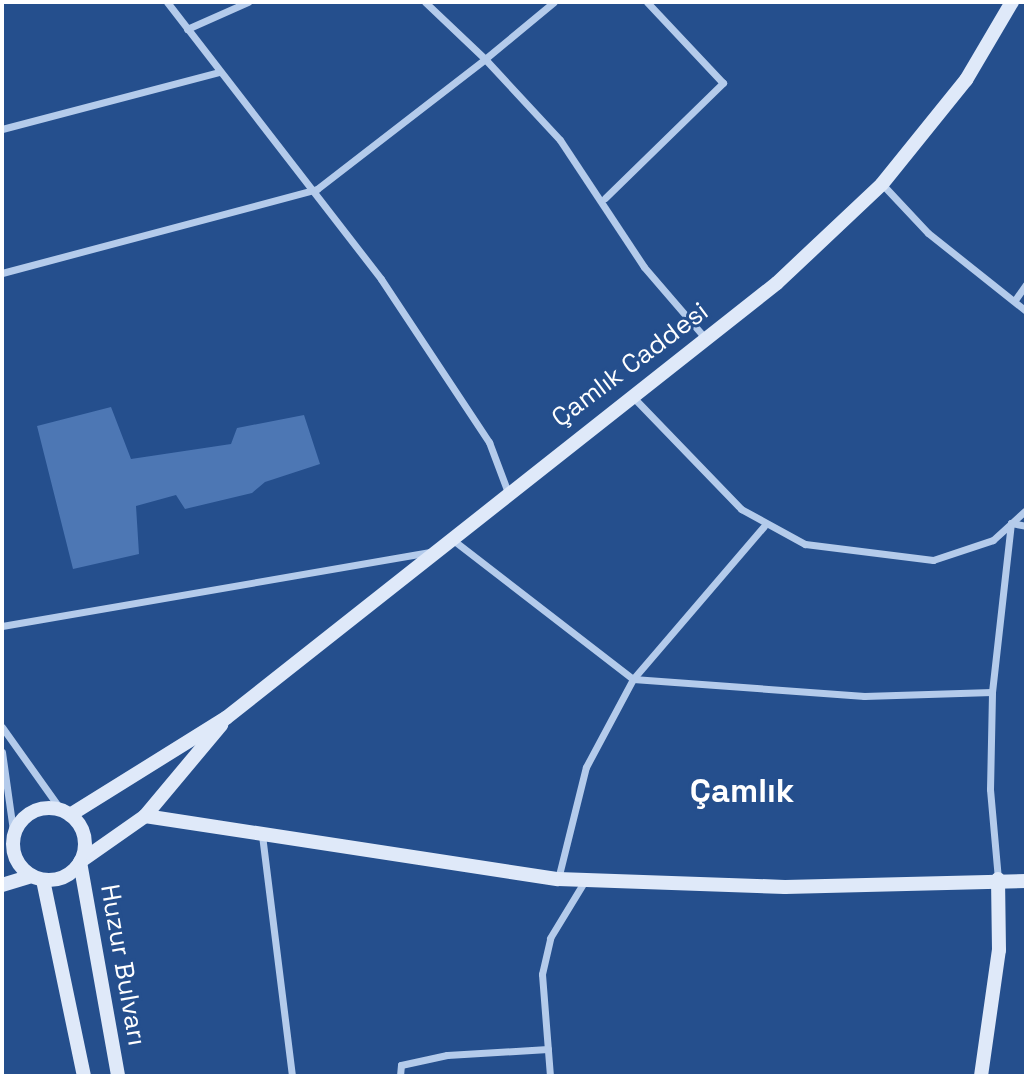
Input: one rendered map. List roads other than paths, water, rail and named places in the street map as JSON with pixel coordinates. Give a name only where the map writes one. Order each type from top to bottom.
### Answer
[{"type":"street","points":[[167,2],[219,72],[317,189],[489,442],[507,490]]},
{"type":"street","points":[[187,29],[248,2]]},
{"type":"street","points":[[425,2],[485,59],[604,198],[645,267],[705,338]]},
{"type":"street","points":[[2,273],[317,189],[554,2]]},
{"type":"street","points":[[604,198],[723,83],[647,2]]},
{"type":"street","name":"Çamlık Caddesi","points":[[226,718],[507,490],[778,283],[882,184],[966,80],[1012,2]]},
{"type":"street","points":[[2,129],[219,72]]},
{"type":"street","points":[[882,184],[928,233],[1026,311]]},
{"type":"street","points":[[1015,300],[1026,284]]},
{"type":"street","points":[[631,395],[741,509],[764,526],[805,544],[933,560],[993,540],[1026,510]]},
{"type":"street","points":[[1011,523],[1026,526]]},
{"type":"street","points":[[981,1076],[999,950],[998,879],[990,789],[992,691],[1011,523]]},
{"type":"street","points":[[558,879],[586,767],[633,679],[764,526]]},
{"type":"street","points":[[448,537],[633,679],[864,696],[992,691]]},
{"type":"street","points":[[2,626],[429,552]]},
{"type":"street","points":[[10,844],[35,811],[66,812],[226,718]]},
{"type":"street","points":[[2,885],[65,876],[81,861],[145,816],[226,718]]},
{"type":"street","points":[[2,727],[84,835],[81,861]]},
{"type":"street","points":[[2,752],[10,844],[17,859],[38,878],[84,1076]]},
{"type":"street","points":[[145,816],[558,879],[785,887],[998,879],[1026,881]]},
{"type":"street","points":[[262,835],[292,1076]]},
{"type":"street","name":"Huzur Bulvarı","points":[[81,861],[118,1076]]},
{"type":"street","points":[[550,1076],[542,974],[550,938],[586,880]]},
{"type":"street","points":[[400,1076],[401,1065],[447,1055],[548,1049]]},
{"type":"district","name":"Çamlık","points":[[742,792]]}]
